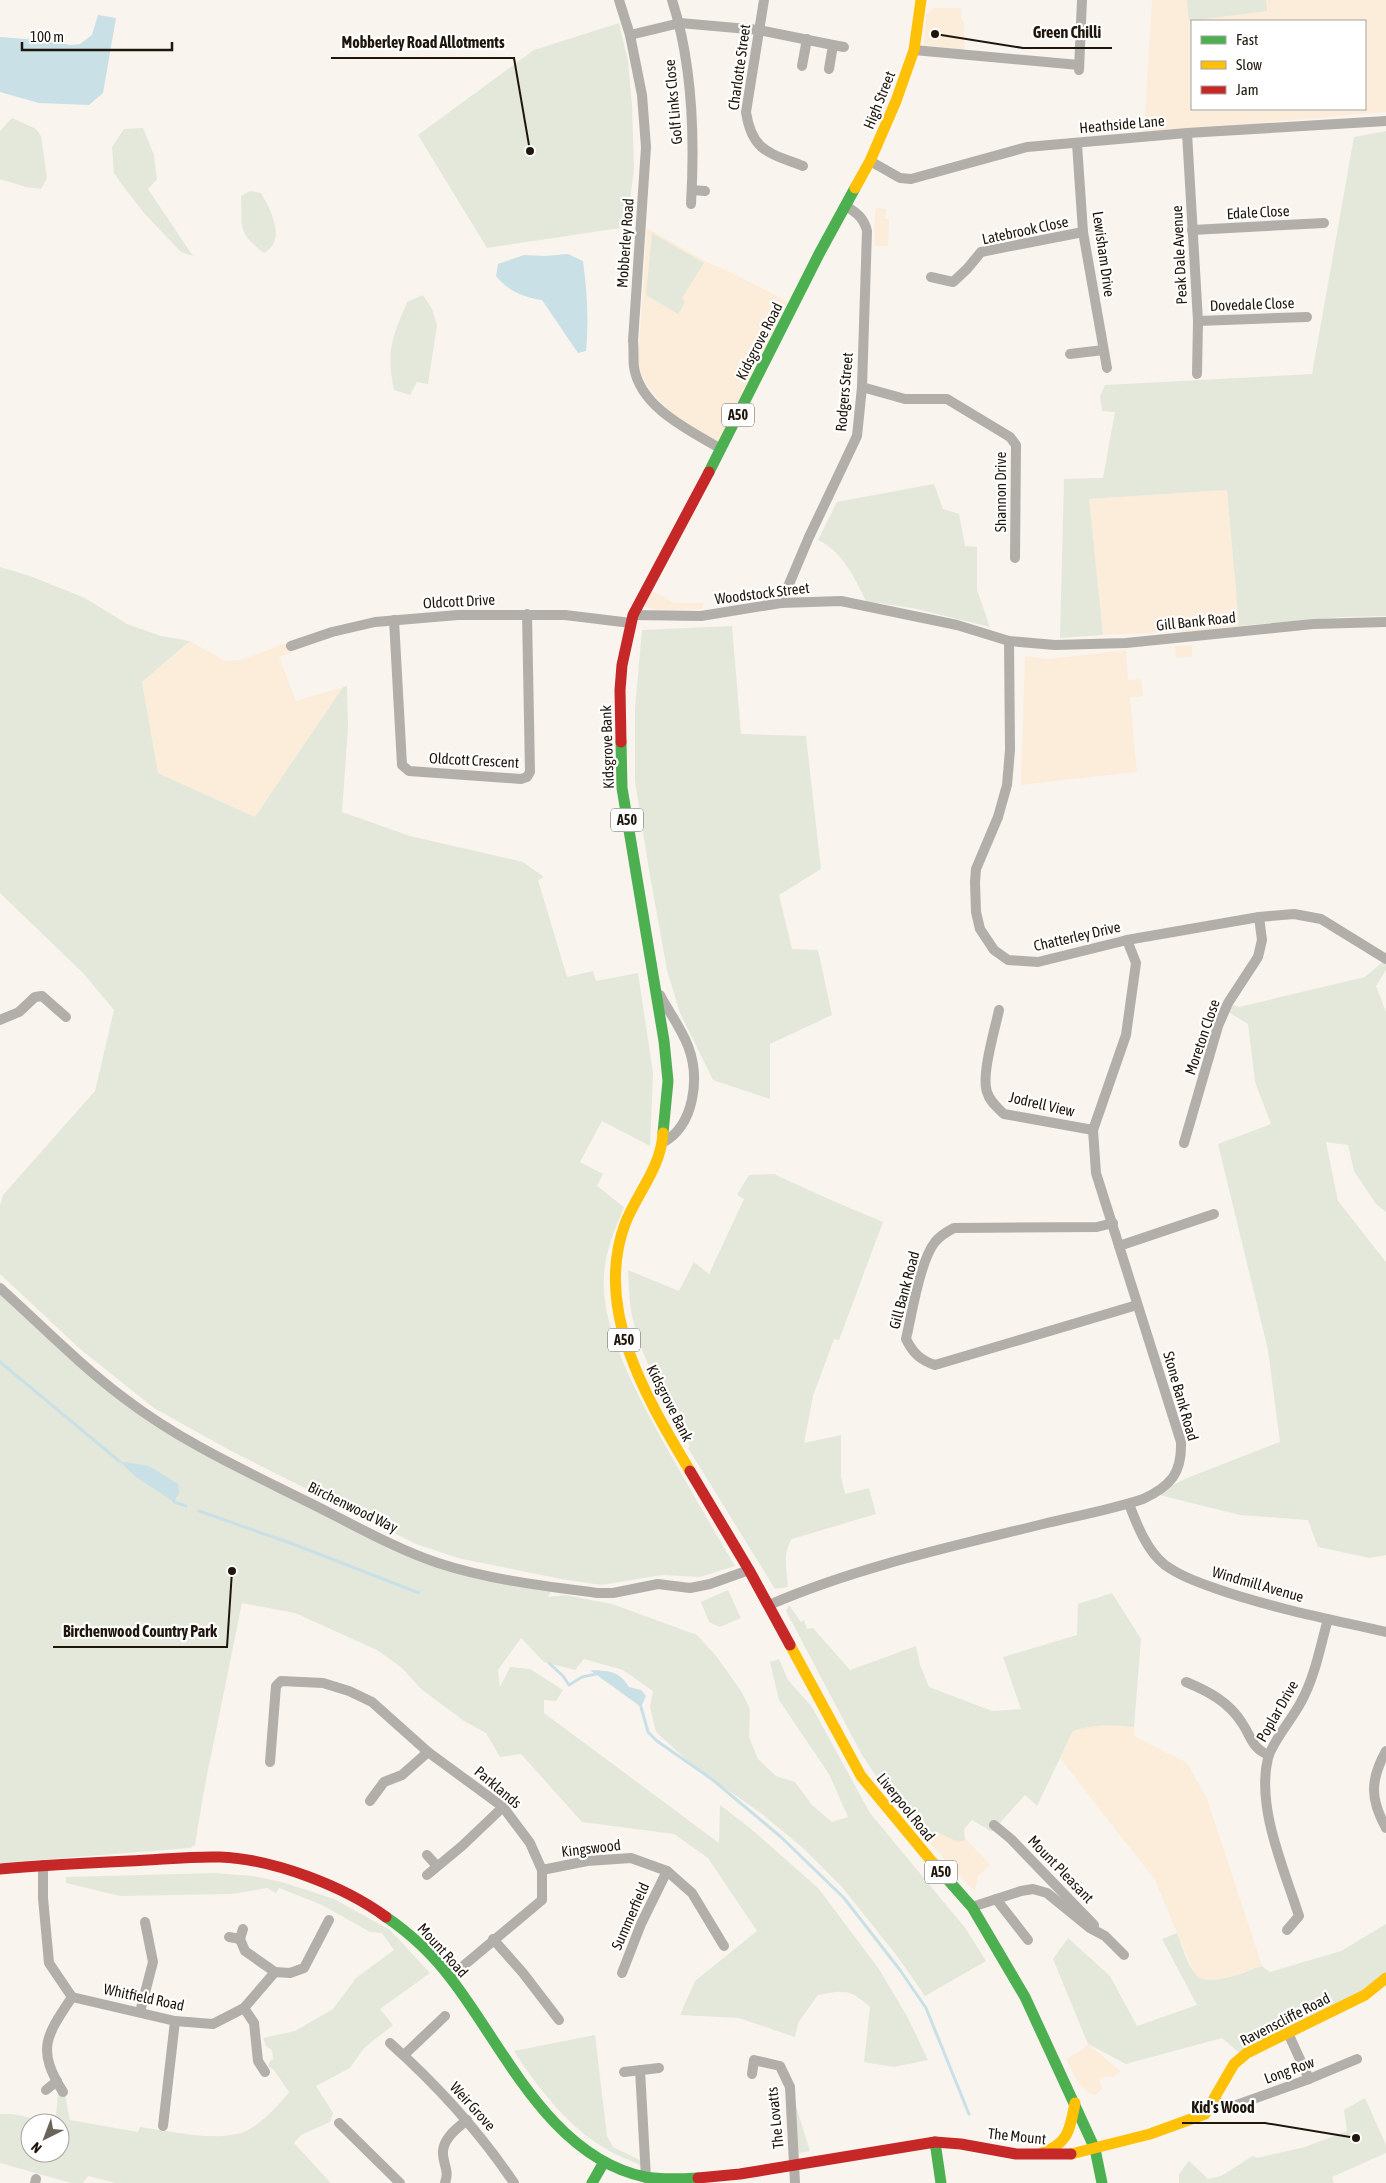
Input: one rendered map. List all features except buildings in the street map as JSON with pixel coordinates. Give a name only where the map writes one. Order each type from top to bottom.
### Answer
[{"type":"main road","name":"High Street","points":[[846,206],[870,162],[896,101],[914,50],[921,0]]},
{"type":"main road","name":"Kidsgrove Road","points":[[632,619],[722,449],[846,206]]},
{"type":"main road","name":"Kidsgrove Bank","points":[[632,619],[620,690],[622,788],[668,1067],[668,1099],[662,1142],[655,1167],[626,1224],[618,1246],[615,1263],[616,1310],[625,1341],[640,1380],[668,1436],[724,1528]]},
{"type":"main road","name":"Liverpool Road","points":[[724,1528],[769,1605],[861,1776],[894,1818],[972,1907],[1025,1997],[1095,2149],[1102,2183]]},
{"type":"main road","name":"Mount Road","points":[[0,1869],[43,1865],[221,1857],[301,1873],[352,1894],[382,1912],[409,1934],[450,1977],[544,2112],[572,2140],[604,2162],[646,2178],[688,2181],[728,2177],[794,2164]]},
{"type":"main road","name":"Ravenscliffe Road","points":[[1213,2101],[1234,2064],[1247,2053],[1365,1996],[1386,1978]]},
{"type":"main road","points":[[1095,2149],[1150,2134],[1206,2114],[1213,2101]]},
{"type":"main road","points":[[1034,2155],[1056,2148],[1065,2141],[1075,2103]]},
{"type":"main road","points":[[934,2142],[941,2183]]},
{"type":"main road","name":"The Mount","points":[[794,2164],[934,2142],[1034,2155],[1066,2155],[1095,2149]]},
{"type":"main road","points":[[592,2183],[604,2162]]},
{"type":"street","name":"Mobberley Road","points":[[620,0],[630,35],[642,95],[646,147],[633,340],[634,368],[640,383],[649,397],[671,419],[722,449]]},
{"type":"street","name":"Golf Links Close","points":[[672,0],[680,23],[691,112],[691,204]]},
{"type":"street","name":"Charlotte Street","points":[[764,0],[746,112],[748,127],[755,142],[767,151],[804,166]]},
{"type":"street","points":[[914,50],[1079,68],[1082,0]]},
{"type":"street","points":[[630,35],[680,23],[759,30],[844,47]]},
{"type":"street","points":[[802,66],[807,39]]},
{"type":"street","points":[[829,69],[833,45]]},
{"type":"street","name":"Heathside Lane","points":[[870,162],[900,178],[911,179],[1027,147],[1187,133],[1386,122]]},
{"type":"street","name":"Peak Dale Avenue","points":[[1187,133],[1198,321],[1197,374]]},
{"type":"street","name":"Lewisham Drive","points":[[1077,144],[1083,232],[1107,368]]},
{"type":"street","points":[[692,190],[705,191]]},
{"type":"street","name":"Rodgers Street","points":[[781,603],[809,537],[857,436],[862,387],[867,231],[865,222],[846,206]]},
{"type":"street","name":"Edale Close","points":[[1192,230],[1324,223]]},
{"type":"street","name":"Latebrook Close","points":[[931,278],[954,285],[981,252],[1083,232]]},
{"type":"street","name":"Dovedale Close","points":[[1198,321],[1307,317]]},
{"type":"street","points":[[1070,354],[1103,350]]},
{"type":"street","name":"Shannon Drive","points":[[862,387],[905,399],[947,399],[1010,436],[1016,445],[1015,558]]},
{"type":"street","name":"Woodstock Street","points":[[632,619],[702,616],[781,603],[841,601],[957,625],[1009,641]]},
{"type":"street","name":"Oldcott Drive","points":[[291,646],[332,632],[375,622],[394,620],[458,615],[528,614],[632,619]]},
{"type":"street","name":"Oldcott Crescent","points":[[394,620],[402,765],[409,771],[522,779],[527,777],[530,772],[528,614]]},
{"type":"street","name":"Gill Bank Road","points":[[1009,641],[1055,645],[1126,643],[1313,624],[1386,622]]},
{"type":"street","name":"Chatterley Drive","points":[[1009,641],[1010,750],[1007,785],[998,817],[976,869],[974,898],[980,929],[994,950],[1008,960],[1028,963],[1054,959],[1127,940],[1259,917],[1294,914],[1321,920],[1386,959]]},
{"type":"street","name":"Moreton Close","points":[[1184,1143],[1218,1026],[1228,1002],[1258,957],[1262,940],[1259,917]]},
{"type":"street","name":"Stone Bank Road","points":[[769,1605],[804,1590],[940,1549],[1129,1504],[1158,1492],[1168,1485],[1177,1473],[1182,1459],[1181,1442],[1096,1173],[1093,1130],[1126,1035],[1136,963],[1127,940]]},
{"type":"street","name":"Kidsgrove Bank","points":[[655,987],[688,1047],[693,1066],[692,1098],[681,1127],[672,1138],[662,1142]]},
{"type":"street","points":[[0,1020],[19,1012],[34,997],[42,996],[66,1017]]},
{"type":"street","name":"Jodrell View","points":[[999,1010],[985,1079],[987,1092],[993,1104],[1004,1114],[1093,1130]]},
{"type":"street","points":[[1119,1246],[1214,1214]]},
{"type":"street","name":"Gill Bank Road","points":[[1113,1223],[1097,1227],[954,1228],[942,1234],[934,1243],[925,1262],[906,1339],[913,1352],[923,1361],[935,1365],[1137,1305]]},
{"type":"street","name":"Birchenwood Way","points":[[0,1288],[92,1373],[126,1400],[164,1425],[300,1498],[436,1563],[481,1576],[598,1593],[613,1593],[658,1584],[690,1588],[710,1584],[749,1570]]},
{"type":"street","name":"Windmill Avenue","points":[[1129,1504],[1139,1530],[1150,1548],[1164,1565],[1173,1570],[1200,1583],[1249,1600],[1386,1632]]},
{"type":"street","name":"Poplar Drive","points":[[1287,1930],[1299,1916],[1267,1807],[1265,1777],[1268,1755],[1301,1703],[1310,1684],[1328,1619]]},
{"type":"street","name":"Parklands","points":[[270,1762],[276,1686],[281,1681],[323,1684],[349,1691],[372,1702],[428,1752],[503,1807],[530,1843],[542,1870],[542,1900],[493,1939],[450,1977]]},
{"type":"street","points":[[1186,1682],[1209,1691],[1224,1703],[1242,1722],[1254,1746],[1268,1755]]},
{"type":"street","points":[[1386,1751],[1374,1774],[1378,1814],[1386,1828]]},
{"type":"street","points":[[370,1801],[384,1782],[402,1775],[428,1752]]},
{"type":"street","points":[[427,1875],[503,1807]]},
{"type":"street","name":"Mount Pleasant","points":[[994,1825],[1011,1839],[1124,1955]]},
{"type":"street","points":[[427,1855],[437,1866]]},
{"type":"street","name":"Kingswood","points":[[542,1870],[587,1860],[631,1858],[667,1871],[692,1893],[724,1946]]},
{"type":"street","points":[[43,1865],[43,1898],[49,1963],[72,1997],[51,2029],[46,2049],[52,2073],[63,2092]]},
{"type":"street","name":"Summerfield","points":[[622,1973],[641,1924],[667,1871]]},
{"type":"street","name":"Mount Pleasant","points":[[972,1907],[1033,1888],[1047,1893],[1090,1928],[1105,1936]]},
{"type":"street","points":[[996,1899],[1028,1940]]},
{"type":"street","points":[[237,1935],[245,1951],[275,1972],[290,1973],[304,1968],[329,1920]]},
{"type":"street","points":[[140,2012],[153,1962],[146,1922]]},
{"type":"street","points":[[493,1939],[523,1973],[559,2020]]},
{"type":"street","name":"Whitfield Road","points":[[72,1997],[174,2021],[213,2024],[244,2008],[275,1972]]},
{"type":"street","points":[[244,2008],[254,2023],[258,2061],[264,2072]]},
{"type":"street","points":[[404,2055],[445,2016]]},
{"type":"street","points":[[162,2125],[174,2021]]},
{"type":"street","points":[[1288,2033],[1309,2079]]},
{"type":"street","name":"Weir Grove","points":[[390,2043],[467,2120],[490,2147],[514,2183]]},
{"type":"street","name":"Long Row","points":[[1213,2101],[1231,2107],[1309,2079],[1357,2059]]},
{"type":"street","name":"The Lovatts","points":[[752,2074],[754,2060],[780,2066],[790,2087],[794,2164]]},
{"type":"street","points":[[624,2072],[660,2068]]},
{"type":"street","points":[[640,2070],[646,2178]]},
{"type":"street","points":[[46,2090],[57,2081]]},
{"type":"street","points":[[445,2183],[448,2175],[442,2151],[450,2134],[467,2120]]},
{"type":"street","points":[[339,2122],[400,2183]]},
{"type":"street","points":[[794,2164],[795,2183]]},
{"type":"shaded area","points":[[1152,0],[1386,0],[1386,112],[1144,133]]},
{"type":"shaded area","points":[[1187,0],[1266,0],[1267,11],[1189,21]]},
{"type":"shaded area","points":[[934,8],[961,8],[961,19],[964,22],[964,50],[924,45],[926,14]]},
{"type":"shaded area","points":[[619,23],[628,61],[632,105],[634,168],[627,227],[487,248],[418,135],[534,50]]},
{"type":"shaded area","points":[[12,118],[36,129],[41,136],[47,178],[41,189],[26,187],[0,179],[0,131]]},
{"type":"shaded area","points":[[143,128],[154,155],[157,179],[148,189],[193,256],[181,252],[144,213],[114,173],[112,147],[124,129]]},
{"type":"shaded area","points":[[1386,131],[1386,616],[1342,617],[1239,626],[1227,490],[1089,499],[1103,635],[1060,638],[1064,479],[1103,478],[1115,412],[1102,411],[1100,396],[1105,385],[1312,374],[1354,137]]},
{"type":"shaded area","points":[[250,191],[261,193],[275,225],[275,241],[271,248],[264,253],[255,246],[243,229],[241,196]]},
{"type":"shaded area","points":[[876,208],[886,209],[885,219],[889,219],[888,246],[875,246],[874,224]]},
{"type":"shaded area","points":[[647,228],[707,262],[788,302],[720,443],[672,415],[649,388],[641,374],[638,363]]},
{"type":"shaded area","points":[[652,233],[704,263],[682,298],[685,302],[678,314],[646,295]]},
{"type":"shaded area","points":[[423,295],[432,309],[437,325],[428,384],[417,382],[410,395],[394,390],[391,364],[392,344],[407,302]]},
{"type":"shaded area","points":[[934,484],[943,509],[959,514],[965,546],[977,547],[977,590],[990,627],[917,609],[866,601],[841,558],[827,545],[818,540],[837,502]]},
{"type":"shaded area","points":[[1227,490],[1239,626],[1193,631],[1103,635],[1088,499]]},
{"type":"shaded area","points":[[0,567],[30,576],[85,598],[127,624],[161,636],[190,641],[142,682],[158,773],[255,817],[343,687],[347,686],[348,728],[342,812],[410,836],[523,862],[544,877],[538,880],[567,977],[593,971],[596,981],[638,973],[653,1073],[650,1146],[602,1121],[580,1162],[603,1174],[597,1186],[624,1207],[606,1258],[604,1279],[606,1310],[618,1350],[656,1428],[735,1566],[700,1577],[662,1575],[601,1585],[561,1579],[458,1558],[416,1544],[231,1451],[154,1408],[79,1348],[0,1274],[0,1205],[3,1195],[95,1091],[114,1010],[84,974],[0,893]]},
{"type":"shaded area","points":[[652,591],[674,603],[704,603],[702,609],[656,610],[644,606]]},
{"type":"shaded area","points":[[732,626],[741,734],[806,736],[821,869],[779,895],[792,949],[818,950],[832,1015],[770,1044],[770,1099],[713,1080],[680,1013],[667,970],[635,781],[635,708],[642,630]]},
{"type":"shaded area","points":[[190,641],[225,661],[240,660],[289,642],[293,652],[279,657],[296,701],[343,687],[255,817],[158,773],[142,682]]},
{"type":"shaded area","points":[[1192,645],[1192,657],[1176,658],[1175,646]]},
{"type":"shaded area","points":[[1126,650],[1128,680],[1141,679],[1143,696],[1130,698],[1137,772],[1021,785],[1025,656],[1048,659]]},
{"type":"shaded area","points":[[1386,959],[1386,970],[1376,986],[1386,1012],[1386,1212],[1376,1204],[1354,1171],[1348,1145],[1326,1142],[1338,1201],[1386,1262],[1386,1555],[1370,1558],[1318,1547],[1308,1520],[1240,1515],[1155,1494],[1187,1478],[1280,1442],[1268,1350],[1218,1144],[1271,1124],[1255,1082],[1248,1024],[1225,1010],[1228,1003],[1239,1007],[1365,977]]},
{"type":"shaded area","points":[[774,1174],[883,1222],[839,1340],[834,1339],[813,1396],[804,1443],[841,1435],[841,1476],[845,1494],[869,1488],[876,1514],[792,1539],[786,1556],[788,1587],[775,1589],[688,1448],[690,1446],[651,1371],[638,1339],[632,1317],[628,1270],[679,1291],[694,1262],[709,1274],[744,1199],[737,1195],[749,1175]]},
{"type":"shaded area","points":[[0,1288],[92,1374],[172,1430],[440,1564],[553,1587],[548,1597],[565,1595],[612,1604],[697,1635],[717,1657],[741,1691],[750,1709],[749,1737],[758,1759],[776,1776],[795,1782],[812,1805],[832,1822],[848,1817],[829,1774],[779,1700],[770,1662],[779,1659],[788,1680],[812,1707],[870,1813],[966,1929],[986,1961],[925,1996],[897,1956],[842,1887],[804,1849],[762,1814],[690,1763],[656,1732],[650,1707],[653,1691],[623,1670],[584,1659],[575,1670],[544,1662],[521,1638],[498,1670],[500,1687],[510,1667],[530,1669],[563,1690],[556,1701],[544,1700],[544,1713],[719,1843],[720,1805],[750,1828],[818,1888],[879,1969],[908,2018],[928,2060],[894,2067],[864,2062],[870,2007],[857,1997],[846,1992],[818,1995],[798,2023],[795,2037],[739,2018],[680,2015],[695,1981],[757,1931],[708,1858],[674,1834],[582,1822],[521,1754],[500,1757],[486,1733],[464,1721],[421,1689],[402,1668],[377,1650],[295,1613],[242,1603],[204,1790],[195,1845],[190,1848],[0,1863]]},
{"type":"shaded area","points":[[728,1590],[741,1618],[720,1627],[709,1622],[701,1602]]},
{"type":"shaded area","points":[[1112,1593],[1141,1639],[1134,1727],[1103,1726],[1073,1731],[1037,1806],[1025,1795],[992,1832],[972,1820],[964,1829],[965,1840],[958,1842],[937,1832],[925,1837],[892,1800],[862,1755],[786,1611],[789,1605],[801,1622],[804,1620],[807,1629],[813,1628],[850,1670],[916,1646],[920,1665],[929,1687],[992,1711],[1021,1709],[1003,1657],[1077,1635],[1078,1604]]},
{"type":"shaded area","points":[[1105,1724],[1134,1727],[1134,1736],[1187,1763],[1207,1799],[1262,1966],[1218,1981],[1202,1979],[1194,1973],[1155,1880],[1060,1758],[1073,1731],[1090,1725]]},
{"type":"shaded area","points":[[950,1822],[990,1865],[978,1876],[975,1889],[977,1894],[929,1842]]},
{"type":"shaded area","points":[[214,1873],[253,1876],[282,1882],[334,1899],[390,1930],[430,1973],[380,2009],[393,2025],[364,2048],[350,2068],[316,2086],[333,2113],[330,2122],[301,2135],[294,2143],[331,2183],[116,2183],[88,2176],[83,2183],[71,2183],[0,2163],[0,2114],[20,2116],[20,2163],[70,2163],[70,2120],[138,2132],[140,2127],[208,2136],[222,2136],[246,2131],[258,2124],[289,2092],[274,2070],[268,2066],[273,2059],[272,2050],[266,2046],[263,2038],[295,2031],[333,2009],[356,1978],[394,1950],[382,1933],[370,1932],[322,1905],[279,1888],[276,1893],[267,1888],[232,1894],[120,1896],[66,1883],[66,1877]]},
{"type":"shaded area","points":[[1386,1924],[1386,1978],[1243,2056],[1222,2038],[1126,2064],[1088,2044],[1053,1959],[1068,1938],[1110,1976],[1137,2026],[1197,2005],[1162,1939],[1177,1933],[1186,1958],[1194,1972],[1207,1980],[1216,1980],[1262,1966],[1270,1972],[1341,1951]]},
{"type":"shaded area","points":[[595,2035],[607,2136],[613,2147],[640,2160],[642,2166],[610,2151],[579,2130],[555,2106],[533,2079],[514,2051]]},
{"type":"shaded area","points":[[1088,2044],[1120,2071],[1113,2077],[1105,2076],[1100,2081],[1102,2089],[1095,2095],[1089,2093],[1078,2083],[1066,2059],[1082,2050]]},
{"type":"shaded area","points":[[790,2087],[810,2151],[794,2154]]},
{"type":"shaded area","points":[[58,2093],[65,2095],[69,2113],[56,2113]]},
{"type":"shaded area","points":[[1365,2098],[1386,2145],[1386,2153],[1332,2177],[1334,2183],[1179,2183],[1179,2174],[1189,2161],[1208,2179],[1221,2176],[1253,2156],[1257,2158],[1305,2147],[1347,2131],[1344,2110]]},
{"type":"water","points":[[98,15],[116,18],[103,93],[89,105],[39,103],[0,92],[0,37],[52,41],[70,45],[80,44],[92,35]]},
{"type":"water","points":[[568,254],[583,261],[586,284],[586,351],[578,353],[542,300],[516,292],[506,286],[496,276],[498,264],[524,255]]},
{"type":"water","points":[[119,1461],[149,1466],[178,1484],[179,1493],[174,1502],[136,1477]]},
{"type":"water","points":[[590,1670],[612,1672],[621,1677],[629,1687],[641,1690],[646,1696],[641,1707]]},
{"type":"waterway","points":[[0,1362],[119,1461]]},
{"type":"waterway","points":[[174,1502],[186,1506]]},
{"type":"waterway","points":[[199,1511],[293,1544],[419,1593]]},
{"type":"waterway","points":[[549,1663],[563,1676],[569,1685],[582,1677],[596,1674]]},
{"type":"waterway","points":[[641,1707],[648,1732],[657,1741],[713,1780],[781,1837],[844,1898],[900,1970],[926,2008],[969,2114]]},
{"type":"traffic: fast","points":[[709,472],[819,254],[855,188]]},
{"type":"traffic: fast","points":[[621,742],[622,788],[664,1041],[668,1081],[663,1133]]},
{"type":"traffic: fast","points":[[933,1863],[972,1907],[1025,1997],[1095,2149],[1102,2183]]},
{"type":"traffic: fast","points":[[386,1917],[413,1938],[445,1971],[472,2007],[533,2097],[556,2124],[582,2147],[612,2166],[645,2177],[665,2179],[698,2178]]},
{"type":"traffic: fast","points":[[935,2142],[941,2183]]},
{"type":"traffic: fast","points":[[592,2183],[604,2162]]},
{"type":"traffic: slow","points":[[855,188],[870,161],[896,101],[914,50],[921,0]]},
{"type":"traffic: slow","points":[[663,1133],[658,1158],[625,1224],[617,1256],[616,1289],[620,1321],[629,1353],[657,1414],[690,1471]]},
{"type":"traffic: slow","points":[[790,1645],[861,1776],[933,1863]]},
{"type":"traffic: slow","points":[[1071,2154],[1150,2134],[1205,2114],[1234,2064],[1247,2053],[1365,1995],[1386,1978]]},
{"type":"traffic: slow","points":[[1042,2153],[1058,2145],[1067,2134],[1075,2103]]},
{"type":"traffic: jam","points":[[621,742],[620,690],[622,665],[633,615],[709,472]]},
{"type":"traffic: jam","points":[[690,1471],[749,1570],[790,1645]]},
{"type":"traffic: jam","points":[[0,1869],[197,1857],[241,1859],[307,1876],[350,1895],[386,1917]]},
{"type":"traffic: jam","points":[[698,2178],[740,2174],[935,2142],[961,2144],[1016,2154],[1071,2154]]},
{"type":"place","name":"Green Chilli","points":[[935,34]]},
{"type":"place","name":"Mobberley Road Allotments","points":[[530,151]]},
{"type":"place","name":"Birchenwood Country Park","points":[[232,1571]]},
{"type":"place","name":"Kid's Wood","points":[[1356,2138]]}]
